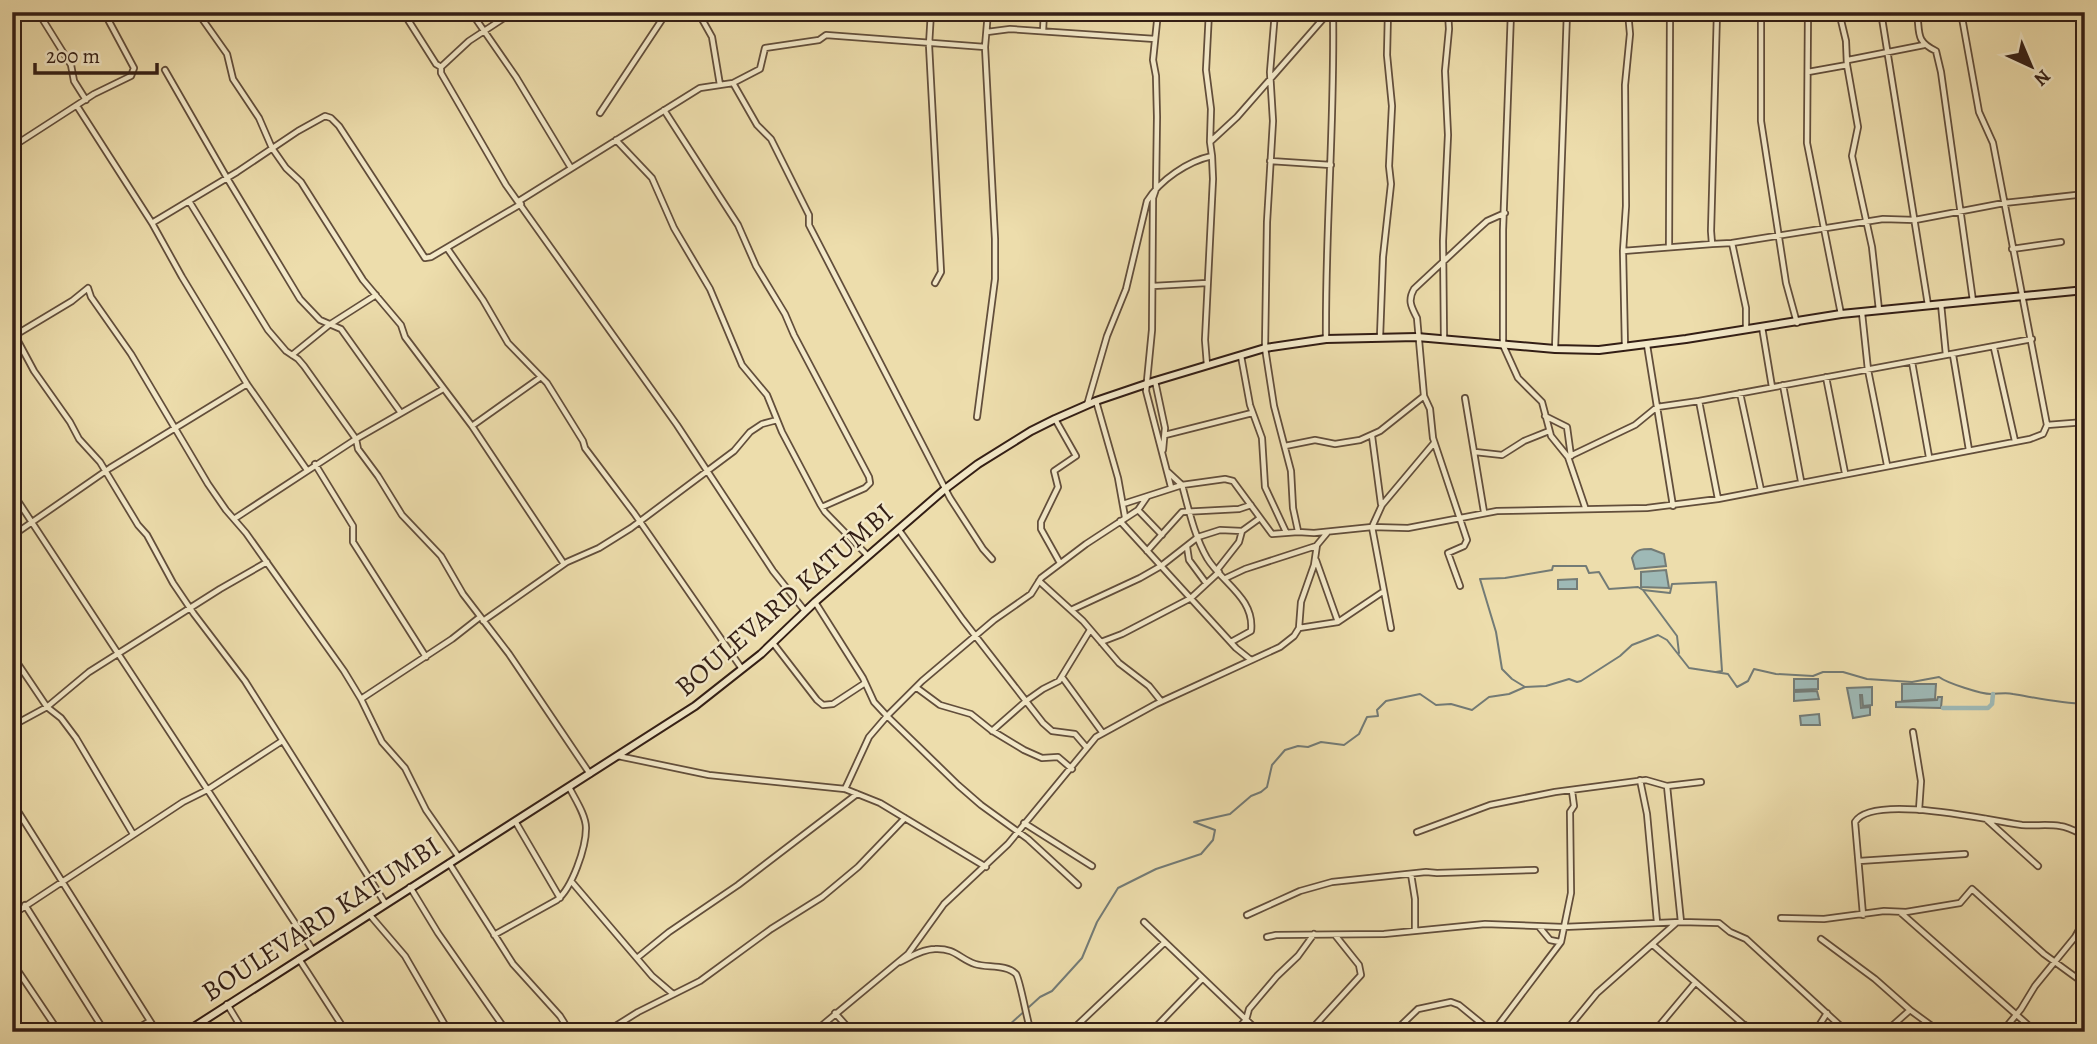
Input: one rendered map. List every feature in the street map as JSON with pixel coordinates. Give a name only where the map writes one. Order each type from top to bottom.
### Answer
[{"type":"street","points":[[38,12],[71,65],[74,81],[86,100]]},
{"type":"street","points":[[12,147],[86,100],[131,76],[134,68],[104,12]]},
{"type":"street","points":[[404,12],[436,64],[441,66]]},
{"type":"street","points":[[471,12],[516,77],[571,169]]},
{"type":"street","points":[[513,12],[469,41],[441,66],[441,73],[506,185],[773,571],[805,611]]},
{"type":"street","points":[[600,113],[667,12]]},
{"type":"street","points":[[698,12],[712,37],[720,85]]},
{"type":"street","points":[[931,12],[929,43],[941,272],[935,283]]},
{"type":"street","points":[[977,417],[995,279],[985,47],[988,12]]},
{"type":"street","points":[[1043,31],[1044,12]]},
{"type":"street","points":[[1158,12],[1153,60],[1157,107],[1152,340],[1147,384],[1148,404],[1171,487]]},
{"type":"street","points":[[1207,366],[1205,340],[1213,189],[1211,109],[1206,70],[1209,12]]},
{"type":"street","points":[[1275,12],[1270,77],[1273,110],[1265,348],[1274,406],[1291,471],[1295,528],[1298,532]]},
{"type":"street","points":[[1210,142],[1237,117],[1331,12]]},
{"type":"street","points":[[1326,339],[1325,272],[1331,165],[1331,12]]},
{"type":"street","points":[[1380,337],[1383,257],[1391,184],[1389,166],[1392,106],[1387,55],[1388,12]]},
{"type":"street","points":[[1444,340],[1448,12]]},
{"type":"street","points":[[1511,12],[1502,270],[1503,345],[1518,378],[1542,401],[1549,431],[1569,457]]},
{"type":"street","points":[[1555,349],[1567,12]]},
{"type":"street","points":[[1625,348],[1623,251],[1626,206],[1625,85],[1630,34],[1628,12]]},
{"type":"street","points":[[1670,12],[1670,247]]},
{"type":"street","points":[[1712,244],[1710,223],[1714,191],[1711,169],[1714,158],[1717,12]]},
{"type":"street","points":[[1762,12],[1761,121],[1786,283],[1797,323]]},
{"type":"street","points":[[1808,12],[1807,143],[1841,314]]},
{"type":"street","points":[[1839,12],[1858,127],[1852,156],[1873,255],[1880,311]]},
{"type":"street","points":[[1881,12],[1928,306]]},
{"type":"street","points":[[1917,12],[1924,46]]},
{"type":"street","points":[[1124,504],[1171,487],[1225,479],[1238,486],[1272,534],[1327,533],[1371,527],[1408,528],[1484,512],[1672,506],[2043,434],[2047,425],[2032,339],[1991,136],[1979,112],[1961,12]]},
{"type":"street","points":[[2078,12],[2085,84]]},
{"type":"street","points":[[198,13],[227,54],[233,79],[259,118],[272,148],[286,168],[302,182],[363,280],[401,325],[405,337],[472,426],[564,564]]},
{"type":"street","points":[[987,32],[1010,29],[1155,40]]},
{"type":"street","points":[[152,223],[325,116],[339,126],[420,253],[425,258],[431,257],[700,88],[733,83],[760,69],[765,48],[819,40],[825,35],[985,47]]},
{"type":"street","points":[[1808,72],[1924,46],[1936,51],[1973,301]]},
{"type":"street","points":[[165,70],[300,299],[320,320],[341,329],[401,413]]},
{"type":"street","points":[[733,83],[757,125],[771,139],[808,215],[809,225],[945,489],[974,536],[992,558]]},
{"type":"street","points":[[77,106],[152,223],[247,384],[307,470]]},
{"type":"street","points":[[664,110],[738,225],[756,266],[785,314],[869,477],[870,483],[865,488],[822,508]]},
{"type":"street","points":[[616,140],[652,178],[674,228],[710,289],[742,365],[767,395],[822,508],[868,556]]},
{"type":"street","points":[[1087,404],[1107,335],[1126,289],[1147,201],[1156,189],[1177,172],[1200,158],[1212,156]]},
{"type":"street","points":[[1270,161],[1331,165]]},
{"type":"street","points":[[1623,251],[1732,243],[1891,218],[1915,220],[2004,203],[2085,194]]},
{"type":"street","points":[[189,201],[268,330],[281,346],[304,366],[356,439],[358,449],[401,515],[441,556],[463,594],[509,654],[590,774]]},
{"type":"street","points":[[1460,586],[1448,555],[1467,543],[1435,442],[1433,417],[1424,396],[1417,318],[1410,306],[1411,294],[1487,221],[1505,213]]},
{"type":"street","points":[[2012,249],[2062,242]]},
{"type":"street","points":[[1732,243],[1745,308],[1746,330]]},
{"type":"street","points":[[447,248],[483,300],[508,344],[557,397],[585,448],[639,520],[742,669]]},
{"type":"street","points":[[1153,286],[1207,284]]},
{"type":"street","points":[[384,903],[246,681],[173,583],[147,535],[138,525],[100,462],[79,439],[13,334],[72,301],[88,288],[95,303],[131,354],[208,484],[267,562],[361,699],[382,742],[405,768],[426,810],[458,856]]},
{"type":"street","name":"BOULEVARD KATUMBI","points":[[186,1032],[514,820],[678,718],[773,643],[815,602],[945,489],[995,453],[1087,404],[1265,348],[1326,339],[1417,337],[1555,349],[1625,348],[1841,314],[2085,290]]},
{"type":"street","points":[[292,355],[329,325],[376,295]]},
{"type":"street","points":[[1941,304],[1947,355]]},
{"type":"street","points":[[1862,313],[1868,370],[1887,465]]},
{"type":"street","points":[[1762,327],[1772,387]]},
{"type":"street","points":[[1569,457],[1635,425],[1657,407],[2032,339]]},
{"type":"street","points":[[1647,345],[1672,506]]},
{"type":"street","points":[[1994,348],[2015,441]]},
{"type":"street","points":[[1953,355],[1969,450]]},
{"type":"street","points":[[1241,356],[1252,413],[1262,438],[1265,487],[1286,532]]},
{"type":"street","points":[[1912,362],[1929,457]]},
{"type":"street","points":[[1826,376],[1844,474]]},
{"type":"street","points":[[472,426],[541,377]]},
{"type":"street","points":[[1154,381],[1165,435],[1163,455]]},
{"type":"street","points":[[12,536],[105,472],[247,384]]},
{"type":"street","points":[[1783,385],[1801,481]]},
{"type":"street","points":[[234,520],[315,464],[443,389]]},
{"type":"street","points":[[1741,393],[1761,490]]},
{"type":"street","points":[[1285,446],[1315,440],[1335,444],[1360,440],[1371,436],[1424,396]]},
{"type":"street","points":[[1465,398],[1484,512]]},
{"type":"street","points":[[1096,401],[1124,504],[1123,519],[1147,551],[1251,660]]},
{"type":"street","points":[[1699,401],[1718,499]]},
{"type":"street","points":[[1165,435],[1252,413]]},
{"type":"street","points":[[1544,416],[1567,427],[1569,457],[1585,508]]},
{"type":"street","points":[[1055,419],[1076,456],[1054,471],[1058,487],[1041,522],[1043,535],[1060,563]]},
{"type":"street","points":[[361,699],[564,564],[599,548],[734,451],[755,429],[777,420]]},
{"type":"street","points":[[2047,425],[2085,422]]},
{"type":"street","points":[[1475,452],[1502,455],[1524,441],[1549,431]]},
{"type":"street","points":[[1371,436],[1382,505]]},
{"type":"street","points":[[1391,628],[1371,527],[1382,505],[1429,453],[1435,442]]},
{"type":"street","points":[[1429,453],[1437,449]]},
{"type":"street","points":[[315,464],[353,526],[353,542],[426,657]]},
{"type":"street","points":[[1168,472],[1182,485],[1188,511],[1206,556],[1241,597],[1252,621],[1248,634],[1231,642]]},
{"type":"street","points":[[12,492],[312,949]]},
{"type":"street","points":[[845,789],[865,744],[887,716],[946,659],[978,636],[993,620],[1031,594],[1039,581],[1060,563],[1138,510],[1147,497]]},
{"type":"street","points":[[1147,551],[1180,513],[1239,509],[1251,505]]},
{"type":"street","points":[[1138,510],[1162,535]]},
{"type":"street","points":[[1071,610],[1161,566],[1198,537],[1220,530],[1242,531],[1260,518]]},
{"type":"street","points":[[899,530],[958,613],[1049,729],[1074,734],[1087,748]]},
{"type":"street","points":[[1101,642],[1191,598],[1218,571],[1239,542],[1242,531]]},
{"type":"street","points":[[1226,579],[1245,569],[1317,545],[1327,533]]},
{"type":"street","points":[[814,1032],[915,946],[954,893],[986,867],[1102,732],[1288,641],[1299,628],[1301,602],[1316,560],[1317,545]]},
{"type":"street","points":[[1187,546],[1189,560],[1206,583]]},
{"type":"street","points":[[1316,560],[1338,622]]},
{"type":"street","points":[[12,726],[47,707],[89,672],[267,562]]},
{"type":"street","points":[[1039,581],[1071,610],[1119,663],[1149,686],[1161,701]]},
{"type":"street","points":[[1299,628],[1338,622],[1384,591]]},
{"type":"street","points":[[815,602],[874,702],[887,716],[958,785],[1017,831],[1078,885]]},
{"type":"street","points":[[992,731],[1026,701],[1062,677],[1090,630]]},
{"type":"street","points":[[773,643],[823,705],[833,704],[865,683]]},
{"type":"street","points":[[12,655],[47,707],[61,718],[76,738],[133,834]]},
{"type":"street","points":[[1062,677],[1102,732]]},
{"type":"street","points":[[917,688],[940,705],[956,708],[978,718],[992,731],[1042,758],[1058,757],[1072,769]]},
{"type":"street","points":[[1913,732],[1921,781],[1919,810]]},
{"type":"street","points":[[12,915],[61,880],[282,741]]},
{"type":"street","points":[[617,756],[709,775],[845,789],[872,799],[986,867]]},
{"type":"street","points":[[1640,780],[1647,814],[1657,922]]},
{"type":"street","points":[[1417,832],[1490,805],[1640,780],[1667,786],[1700,782]]},
{"type":"street","points":[[1667,786],[1679,922]]},
{"type":"street","points":[[494,935],[565,894],[586,827],[569,788]]},
{"type":"street","points":[[1394,1032],[1418,1009],[1451,1002],[1459,1005],[1493,1032],[1560,942],[1571,893],[1572,791]]},
{"type":"street","points":[[637,958],[858,794]]},
{"type":"street","points":[[12,802],[157,1032]]},
{"type":"street","points":[[1863,915],[1855,822],[1869,812],[1919,810],[2026,825],[2061,825],[2082,835],[2085,820]]},
{"type":"street","points":[[606,1032],[700,981],[771,929],[827,893],[865,861],[905,818]]},
{"type":"street","points":[[1985,818],[2038,866]]},
{"type":"street","points":[[514,820],[560,898]]},
{"type":"street","points":[[1024,823],[1093,866]]},
{"type":"street","points":[[1859,860],[1965,855]]},
{"type":"street","points":[[449,863],[513,964],[560,1016],[570,1032]]},
{"type":"street","points":[[1247,915],[1300,891],[1332,882],[1411,874],[1535,870]]},
{"type":"street","points":[[1411,874],[1415,899],[1415,931]]},
{"type":"street","points":[[571,881],[637,958],[673,994]]},
{"type":"street","points":[[410,887],[438,933],[507,1032]]},
{"type":"street","points":[[1781,918],[1824,919],[1960,903],[1972,889],[2055,962],[2085,984]]},
{"type":"street","points":[[25,905],[105,1032]]},
{"type":"street","points":[[1900,912],[2036,1032]]},
{"type":"street","points":[[369,913],[405,956],[449,1032]]},
{"type":"street","points":[[2002,1031],[2075,937],[2085,919]]},
{"type":"street","points":[[1144,922],[1259,1032]]},
{"type":"street","points":[[1565,1032],[1597,993],[1679,922]]},
{"type":"street","points":[[1267,937],[1415,931],[1485,924],[1563,927],[1679,922],[1724,925],[1730,932],[1746,939],[1847,1032]]},
{"type":"street","points":[[1539,927],[1546,937],[1560,942]]},
{"type":"street","points":[[1234,1032],[1246,1020],[1249,1009],[1298,956],[1314,934]]},
{"type":"street","points":[[1309,1032],[1361,975],[1359,965],[1334,934]]},
{"type":"street","points":[[1821,939],[1940,1032]]},
{"type":"street","points":[[1070,1032],[1165,942]]},
{"type":"street","points":[[1653,945],[1752,1032]]},
{"type":"street","points":[[893,965],[932,948],[961,955],[974,964],[1015,973],[1020,981],[1024,1011],[1031,1032]]},
{"type":"street","points":[[298,958],[346,1032]]},
{"type":"street","points":[[12,962],[59,1032]]},
{"type":"street","points":[[1151,1032],[1202,979]]},
{"type":"street","points":[[1654,1032],[1695,983]]},
{"type":"street","points":[[227,1004],[244,1032]]},
{"type":"street","points":[[1881,1032],[1910,1010]]},
{"type":"street","points":[[835,1013],[852,1032]]},
{"type":"street","points":[[1815,1032],[1826,1013]]},
{"type":"street","points":[[132,1032],[150,1021]]},
{"type":"street","points":[[1739,1032],[1745,1026]]},
{"type":"water","points":[[1651,549],[1664,554],[1666,566],[1635,569],[1632,558],[1635,553]]},
{"type":"water","points":[[1666,570],[1669,588],[1641,587],[1641,572]]},
{"type":"water","points":[[1577,579],[1577,589],[1558,589],[1558,580]]},
{"type":"water","points":[[1794,679],[1818,679],[1818,689],[1794,690]]},
{"type":"water","points":[[1902,684],[1936,684],[1935,699],[1902,701]]},
{"type":"water","points":[[1872,687],[1872,705],[1863,706],[1860,695],[1861,708],[1870,707],[1870,715],[1853,718],[1847,688]]},
{"type":"water","points":[[1817,691],[1819,699],[1794,701],[1794,692]]},
{"type":"water","points":[[1942,697],[1941,708],[1896,707],[1896,702],[1937,700]]},
{"type":"water","points":[[1819,714],[1820,725],[1801,725],[1800,716]]},
{"type":"waterway","points":[[1525,687],[1502,669],[1496,632],[1480,579],[1505,578],[1552,570],[1553,566],[1586,566],[1589,573],[1599,572],[1609,589],[1638,587],[1670,593],[1672,584],[1716,582],[1722,671],[1716,672]]},
{"type":"waterway","points":[[1643,590],[1677,636],[1679,653]]},
{"type":"waterway","points":[[985,1032],[985,1027],[989,1024],[1008,1026],[1040,997],[1052,991],[1082,958],[1097,922],[1118,888],[1156,869],[1201,854],[1213,840],[1215,830],[1194,822],[1230,814],[1251,796],[1261,792],[1267,787],[1272,765],[1285,750],[1321,742],[1344,745],[1359,734],[1367,717],[1378,716],[1377,710],[1386,701],[1420,694],[1436,705],[1451,704],[1472,710],[1489,697],[1509,694],[1525,687],[1546,686],[1569,679],[1581,681],[1632,645],[1658,635],[1667,640],[1689,668],[1728,674],[1737,687],[1748,681],[1754,669],[1776,674],[1813,676],[1823,672],[1843,672],[1867,679],[1912,682],[1939,677],[1986,694],[2010,693],[2085,704]]},
{"type":"waterway","points":[[1943,708],[1988,708],[1992,704],[1993,694]]}]
